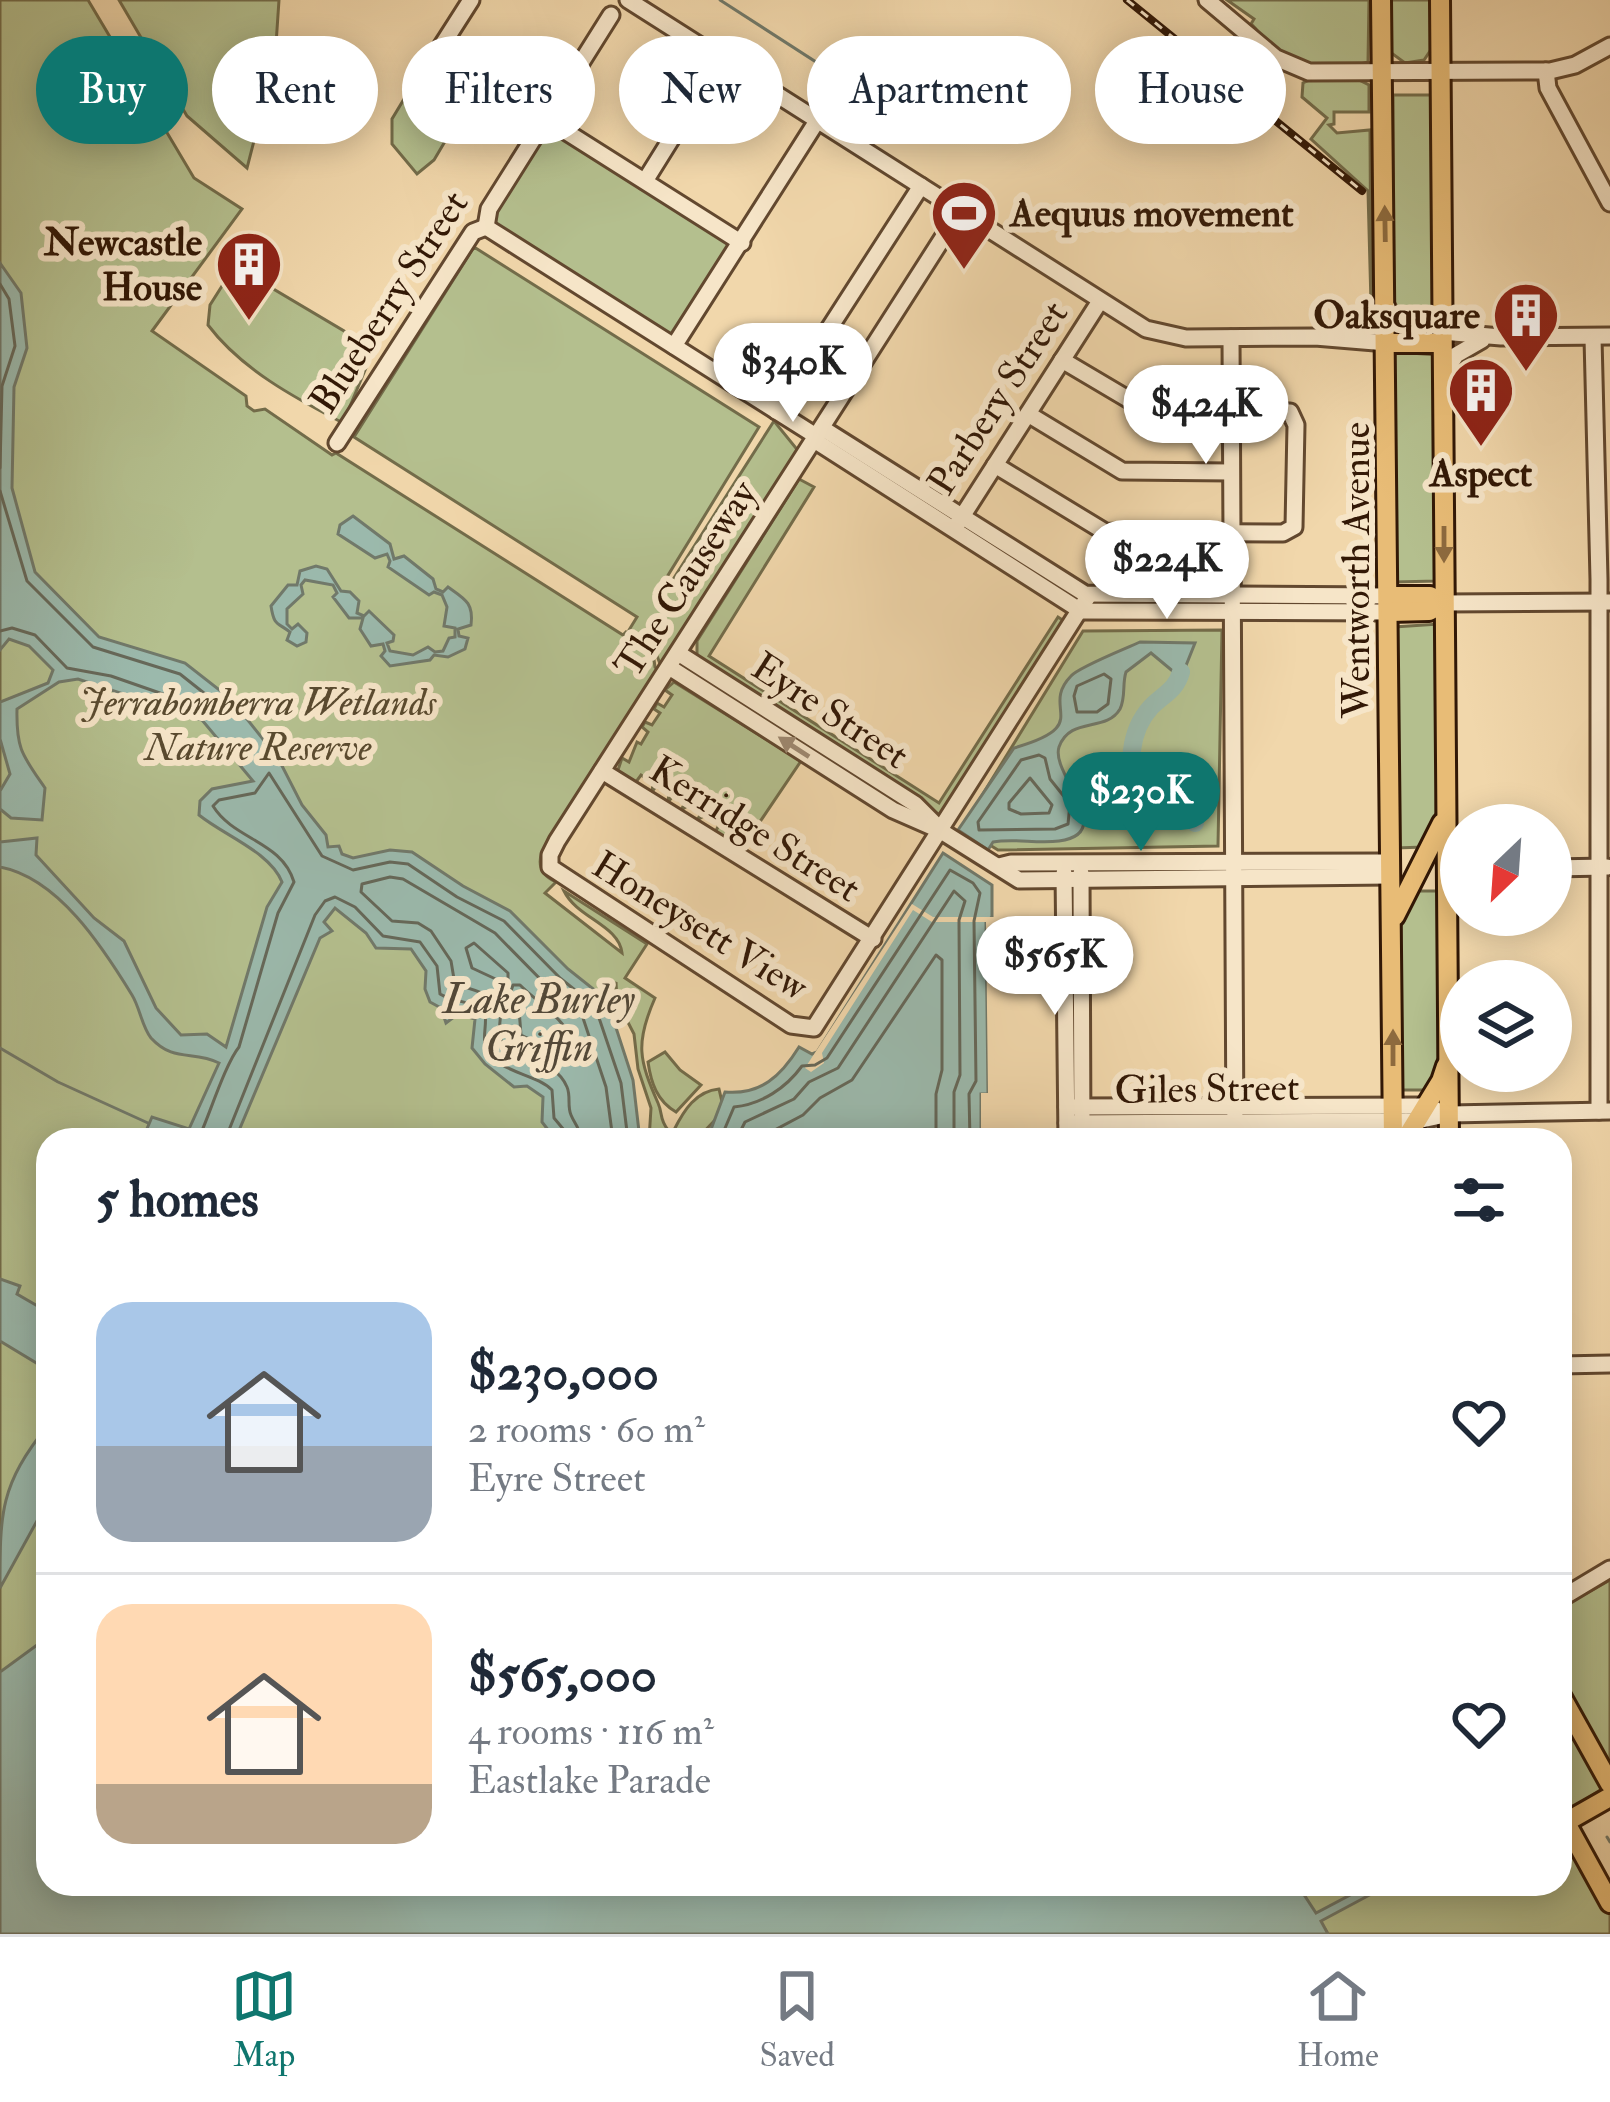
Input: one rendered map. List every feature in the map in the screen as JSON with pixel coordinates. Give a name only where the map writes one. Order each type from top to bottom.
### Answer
[{"type":"main road","name":"Wentworth Avenue","points":[[1382,0],[1393,1122]]},
{"type":"main road","points":[[1391,926],[1447,803],[1440,0]]},
{"type":"main road","points":[[1387,337],[1442,338]]},
{"type":"main road","points":[[1389,604],[1429,611],[1444,603]]},
{"type":"main road","name":"Eyre Street","points":[[1390,869],[1440,869]]},
{"type":"main road","points":[[1412,1128],[1440,1083]]},
{"type":"main road","points":[[1449,1128],[1450,1092]]},
{"type":"main road","points":[[1572,1716],[1610,1784]]},
{"type":"main road","points":[[1572,1813],[1610,1797]]},
{"type":"main road","points":[[1572,1833],[1610,1903]]},
{"type":"street","points":[[448,36],[471,0]]},
{"type":"street","points":[[628,0],[685,36]]},
{"type":"street","points":[[1207,0],[1270,53],[1297,69],[1546,71],[1571,66],[1610,46]]},
{"type":"street","name":"Blueberry Street","points":[[595,41],[611,16]]},
{"type":"street","points":[[1546,71],[1548,88],[1610,202]]},
{"type":"street","points":[[674,346],[807,139]]},
{"type":"street","name":"Blueberry Street","points":[[337,443],[474,231],[486,227],[488,210],[530,144]]},
{"type":"street","points":[[586,144],[742,243]]},
{"type":"street","points":[[644,181],[667,144]]},
{"type":"street","points":[[854,144],[1159,334],[1358,342],[1387,337]]},
{"type":"street","points":[[776,411],[921,186]]},
{"type":"street","name":"The Causeway","points":[[549,862],[602,771],[960,211]]},
{"type":"street","points":[[486,227],[1085,603],[1389,604]]},
{"type":"street","name":"Parbery Street","points":[[957,525],[1100,301]]},
{"type":"street","points":[[1442,302],[1459,325],[1476,337]]},
{"type":"street","points":[[1315,337],[1372,320],[1387,307]]},
{"type":"street","points":[[1340,331],[1387,337]]},
{"type":"street","points":[[1443,376],[1456,355],[1476,337]]},
{"type":"street","points":[[1442,338],[1602,337],[1605,1111]]},
{"type":"street","points":[[1231,338],[1235,1128]]},
{"type":"street","points":[[1358,342],[1387,367]]},
{"type":"street","points":[[995,465],[1105,532],[1285,533],[1294,527],[1296,425],[1292,414],[1285,410],[1140,407],[1062,360]]},
{"type":"street","points":[[1028,414],[1122,470],[1231,472]]},
{"type":"street","points":[[1444,603],[1604,602]]},
{"type":"street","name":"Honeysett View","points":[[549,862],[562,878],[800,1029],[818,1025],[872,939],[947,835],[1085,603]]},
{"type":"street","name":"Eyre Street","points":[[673,660],[915,804],[947,835],[1019,880],[1073,872],[1390,869]]},
{"type":"street","name":"Kerridge Street","points":[[602,771],[872,939]]},
{"type":"street","points":[[1572,868],[1605,867]]},
{"type":"street","points":[[1073,872],[1074,1123]]},
{"type":"street","name":"Giles Street","points":[[1074,1123],[1348,1113],[1393,1122],[1421,1113],[1605,1111]]},
{"type":"street","points":[[1572,1365],[1610,1364]]},
{"type":"street","points":[[1572,1590],[1610,1568]]},
{"type":"green space","name":"Jerrabomberra Wetlands Nature Reserve","points":[[0,0],[88,0],[109,36],[36,36],[36,144],[174,144],[194,178],[242,209],[152,331],[246,396],[247,406],[254,411],[265,409],[653,652],[660,672],[542,852],[540,862],[556,882],[545,893],[622,953],[614,935],[564,891],[647,944],[625,978],[655,998],[644,1027],[642,1051],[667,1128],[650,1128],[651,1108],[638,1069],[634,1034],[617,1001],[616,982],[606,1009],[633,1128],[36,1128],[36,1716],[0,1753]]},
{"type":"green space","points":[[119,0],[279,0],[277,36],[212,36],[212,138],[188,117],[188,36],[140,36]]},
{"type":"green space","points":[[1227,0],[1369,0],[1368,62],[1331,67],[1293,59],[1286,56],[1286,36],[1261,36],[1251,24],[1254,19]]},
{"type":"green space","points":[[1386,0],[1434,0],[1434,45],[1424,60],[1405,63],[1390,52]]},
{"type":"green space","points":[[1359,80],[1369,85],[1369,112],[1334,112],[1334,124],[1329,125],[1337,133],[1370,130],[1371,304],[1368,191],[1311,139],[1327,118],[1302,97],[1303,83]]},
{"type":"green space","points":[[1393,95],[1434,95],[1437,280],[1433,321],[1417,324],[1433,326],[1393,325]]},
{"type":"green space","points":[[402,102],[402,144],[443,144],[417,174],[392,144],[392,119]]},
{"type":"green space","points":[[219,144],[253,144],[247,168]]},
{"type":"green space","points":[[537,144],[573,144],[731,243],[676,334],[666,333],[494,223],[492,214]]},
{"type":"green space","points":[[474,247],[759,427],[659,590],[665,592],[774,421],[800,453],[662,669],[654,648],[629,630],[637,617],[354,437]]},
{"type":"green space","points":[[243,271],[344,331],[368,363],[343,423],[253,369],[208,325],[210,305],[229,275]]},
{"type":"green space","points":[[1393,354],[1437,355],[1437,581],[1394,582]]},
{"type":"green space","points":[[799,479],[814,487],[709,656],[939,803],[1058,617],[1067,623],[941,816],[697,657],[697,641]]},
{"type":"green space","points":[[1439,624],[1436,821],[1424,847],[1396,848],[1394,627]]},
{"type":"green space","points":[[1222,630],[1218,846],[998,850],[962,828],[1083,631]]},
{"type":"green space","points":[[674,682],[801,761],[749,838],[744,836],[735,850],[713,836],[719,825],[704,816],[697,820],[701,814],[689,805],[681,810],[685,803],[673,796],[668,802],[669,793],[657,785],[652,792],[653,783],[641,775],[633,786],[617,773],[622,758],[629,762],[637,742],[641,744],[648,732],[642,727],[645,722],[652,725],[660,713],[654,709],[657,703],[664,707],[672,695],[665,690]]},
{"type":"green space","points":[[1412,891],[1440,891],[1438,1066],[1430,1090],[1399,1090],[1401,924]]},
{"type":"green space","points":[[665,1052],[701,1085],[676,1112],[660,1097],[649,1070],[648,1062]]},
{"type":"green space","points":[[719,1089],[722,1102],[716,1119],[707,1128],[675,1128],[682,1115],[704,1093]]},
{"type":"green space","points":[[1610,1580],[1610,1767],[1572,1699],[1572,1601]]},
{"type":"green space","points":[[1572,1735],[1602,1789],[1572,1808]]},
{"type":"green space","points":[[1572,1846],[1610,1915],[1610,1934],[1328,1934],[1304,1896],[1572,1896]]},
{"type":"water","name":"Lake Burley Griffin","points":[[0,263],[21,293],[27,348],[14,387],[12,488],[35,572],[99,637],[185,663],[231,699],[278,758],[302,805],[326,835],[328,847],[339,846],[342,854],[353,858],[390,850],[412,852],[510,911],[607,1000],[633,1080],[639,1128],[547,1128],[542,1122],[543,1097],[527,1086],[514,1087],[472,1048],[475,1019],[458,1014],[446,1023],[441,1008],[430,1002],[426,971],[411,949],[376,948],[366,933],[335,908],[324,922],[332,931],[320,938],[240,1128],[189,1128],[219,1063],[168,1051],[151,1038],[132,995],[92,936],[41,885],[0,867],[0,842],[37,838],[36,855],[94,918],[124,941],[156,1008],[181,1035],[207,1034],[226,1047],[267,907],[282,882],[257,853],[199,815],[200,801],[212,789],[253,781],[202,720],[78,679],[59,682],[17,709],[22,752],[45,788],[42,820],[11,818],[0,809],[0,791],[10,774],[0,739],[0,702],[48,683],[53,670],[29,646],[9,639],[0,650]]},
{"type":"water","points":[[353,516],[390,544],[394,559],[404,556],[433,579],[436,589],[443,592],[448,587],[467,602],[471,625],[458,629],[459,636],[468,638],[465,649],[448,657],[434,655],[430,660],[390,666],[381,656],[383,644],[371,646],[360,629],[363,618],[349,618],[333,597],[337,593],[333,585],[305,580],[303,594],[287,609],[287,624],[292,629],[298,624],[307,633],[306,642],[297,646],[287,640],[290,632],[275,620],[271,606],[288,585],[297,585],[300,571],[316,566],[327,569],[341,591],[359,601],[357,613],[364,616],[369,611],[394,635],[387,643],[390,651],[413,655],[428,647],[443,651],[449,638],[455,637],[455,628],[444,626],[447,607],[442,595],[429,595],[388,567],[387,554],[375,558],[338,534],[340,525]]},
{"type":"water","points":[[1140,642],[1195,643],[1181,678],[1151,653],[1126,672],[1122,704],[1114,716],[1064,737],[1059,758],[1083,815],[1083,827],[1076,836],[1051,842],[993,842],[988,850],[958,830],[1014,748],[1053,732],[1059,724],[1060,698],[1071,676]]},
{"type":"water","name":"Lake Burley Griffin","points":[[943,853],[992,885],[992,917],[986,922],[988,1094],[981,1094],[981,1128],[712,1128],[725,1092],[769,1082],[799,1047],[817,1052]]},
{"type":"water","name":"Lake Burley Griffin","points":[[152,1117],[186,1128],[147,1128]]},
{"type":"water","points":[[0,1279],[20,1286],[17,1294],[36,1305],[36,1363],[0,1341]]},
{"type":"water","points":[[36,1441],[36,1523],[0,1588],[6,1500]]},
{"type":"water","points":[[36,1646],[36,1896],[1305,1896],[1316,1913],[1348,1896],[1368,1896],[1321,1921],[1328,1934],[0,1934],[0,1672]]},
{"type":"pier","points":[[912,904],[933,917],[995,917],[994,1094],[987,1100],[987,1128],[981,1128],[981,1093],[988,1093],[986,922],[932,922],[913,910],[822,1053],[824,1063],[811,1072],[805,1068]]},
{"type":"waterway","points":[[720,0],[807,56]]},
{"type":"waterway","points":[[1181,672],[1173,688],[1141,722],[1132,764],[1151,794],[1195,823]]},
{"type":"waterway","points":[[0,1048],[58,1082],[148,1123]]},
{"type":"waterway","points":[[1607,1837],[1610,1842]]},
{"type":"railway","points":[[1127,0],[1362,191]]},
{"type":"place","name":"Aequus movement","points":[[964,272]]},
{"type":"place","name":"Newcastle House","points":[[249,323]]},
{"type":"place","name":"Oaksquare","points":[[1526,374]]},
{"type":"place","name":"Aspect","points":[[1481,449]]}]
